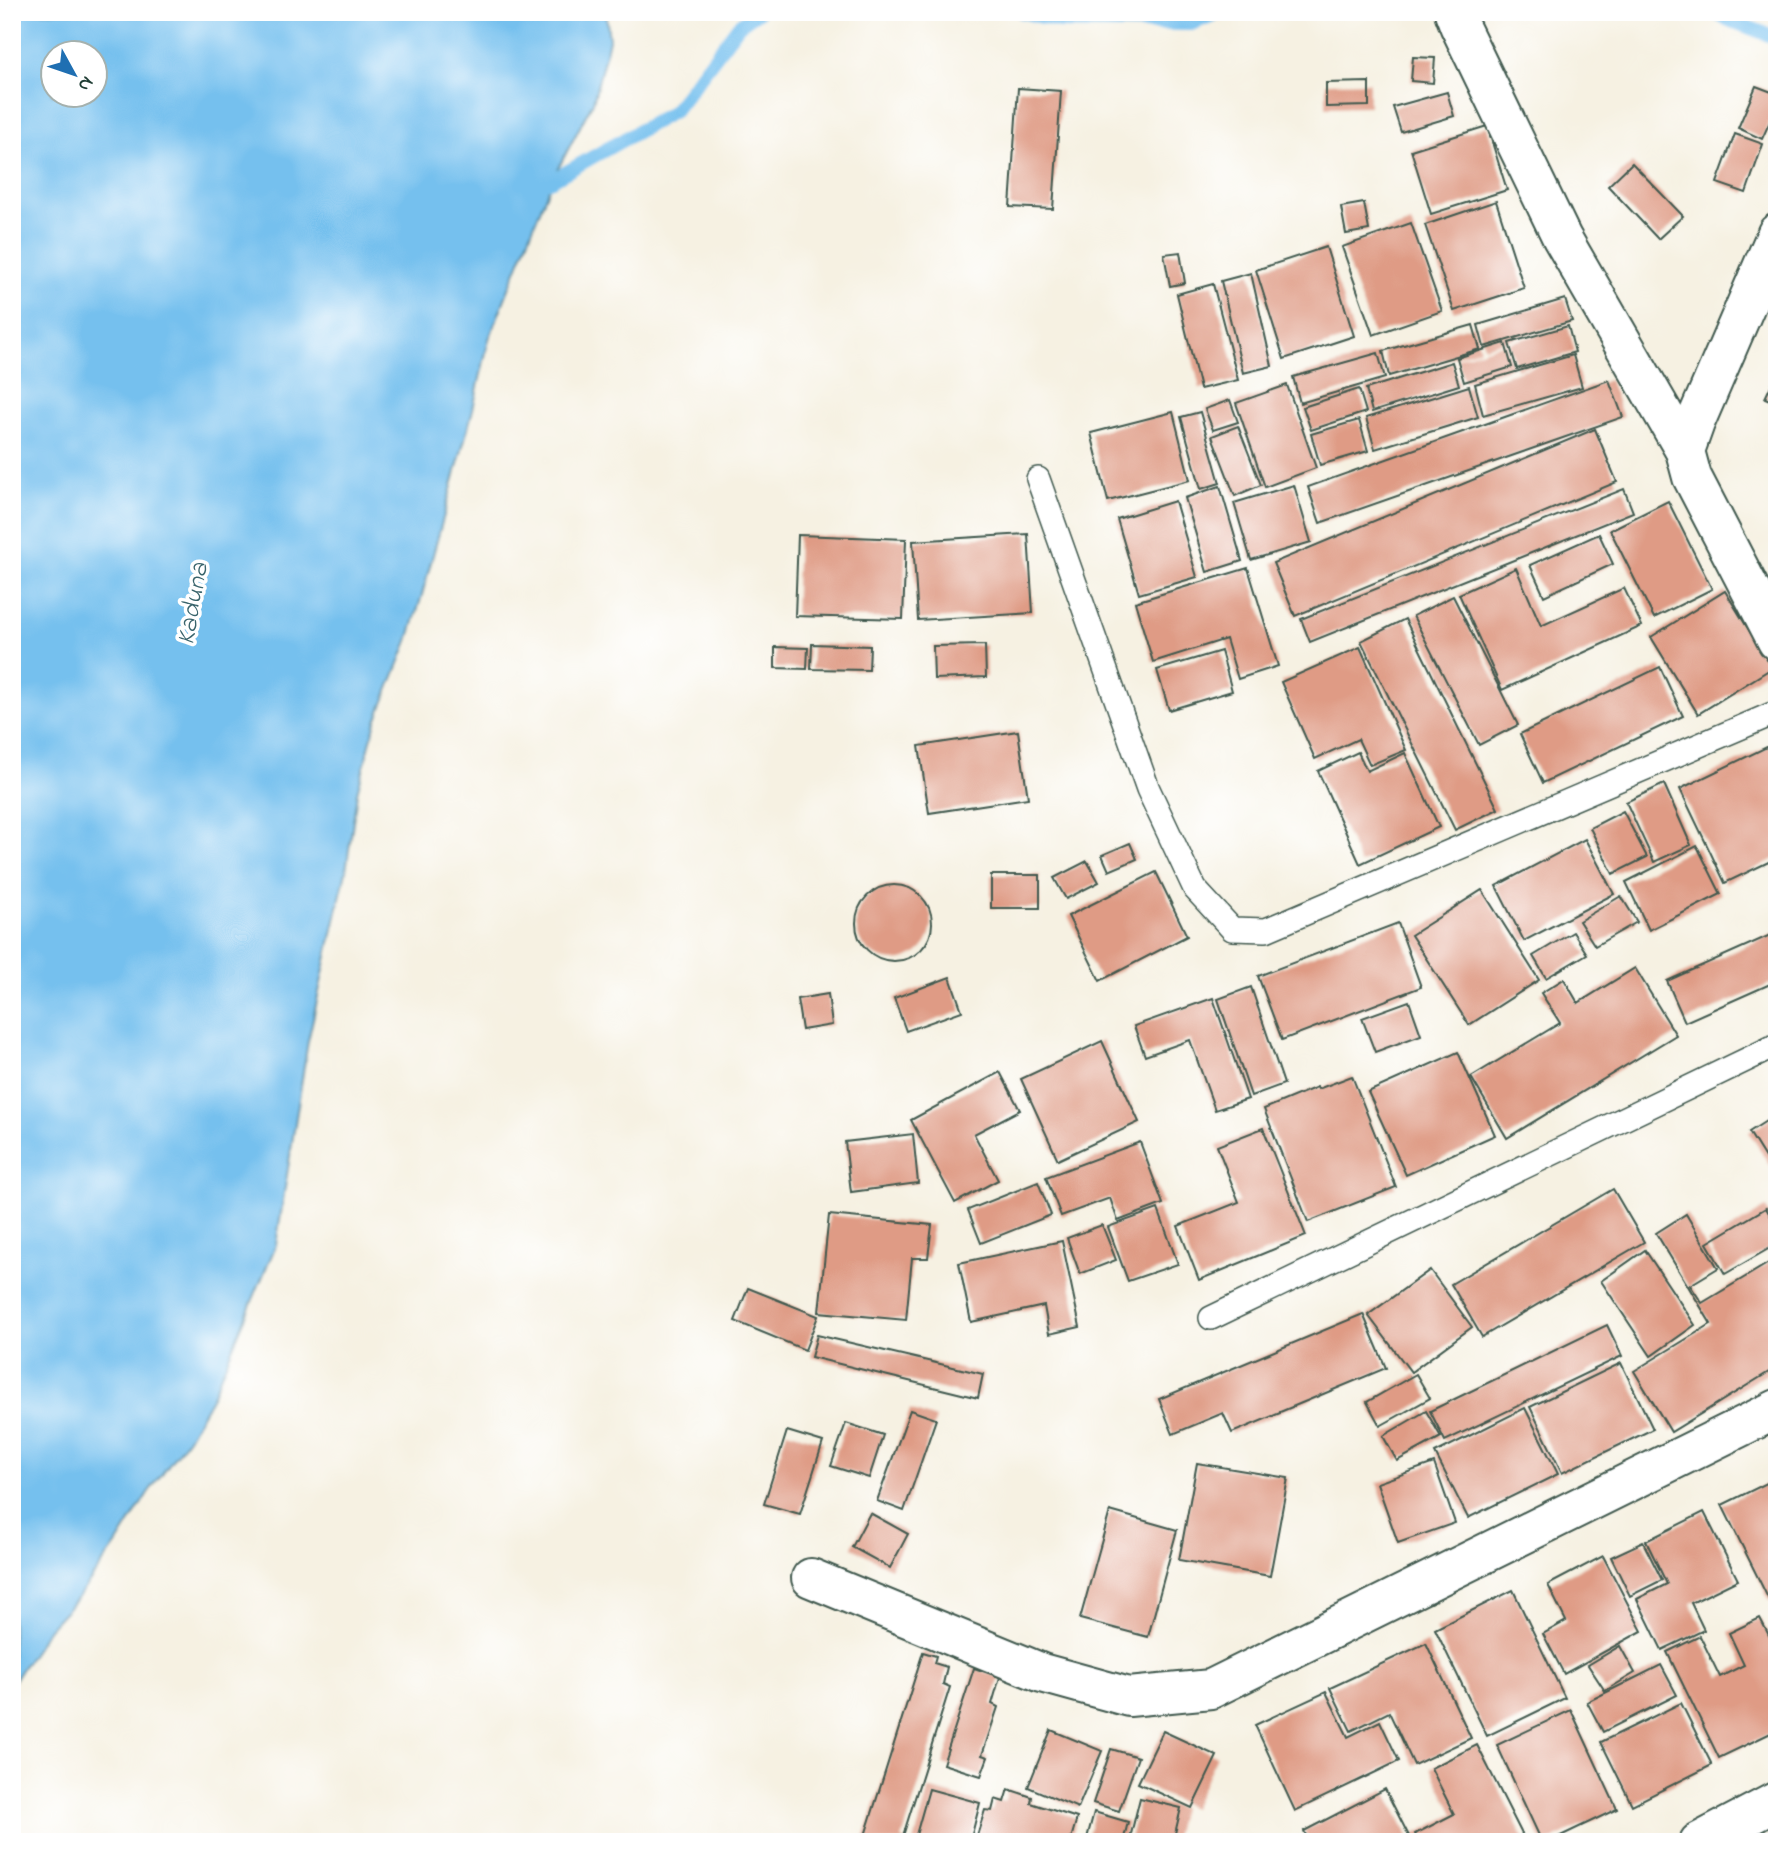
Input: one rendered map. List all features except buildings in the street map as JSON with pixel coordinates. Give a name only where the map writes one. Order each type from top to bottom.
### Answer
[{"type":"street","points":[[1456,19],[1562,238],[1685,451],[1692,477],[1777,641]]},
{"type":"street","points":[[1685,451],[1777,233]]},
{"type":"street","points":[[811,1578],[1042,1673],[1129,1697],[1211,1689],[1777,1409]]},
{"type":"street","points":[[1699,1842],[1777,1801]]},
{"type":"lane","points":[[1038,479],[1149,789],[1195,889],[1232,929],[1266,930],[1777,712]]},
{"type":"lane","points":[[1211,1318],[1777,1045]]},
{"type":"water","name":"Kaduna","points":[[12,12],[606,12],[609,40],[593,102],[552,180],[489,339],[472,413],[422,595],[408,641],[376,721],[357,793],[346,871],[308,1041],[276,1245],[212,1396],[188,1438],[78,1597],[49,1628],[12,1683]]},
{"type":"waterway","points":[[535,186],[552,180],[674,111],[739,25],[758,12]]},
{"type":"waterway","points":[[1022,12],[1061,22],[1191,24],[1220,12]]},
{"type":"waterway","points":[[1716,12],[1729,20],[1777,38]]}]
